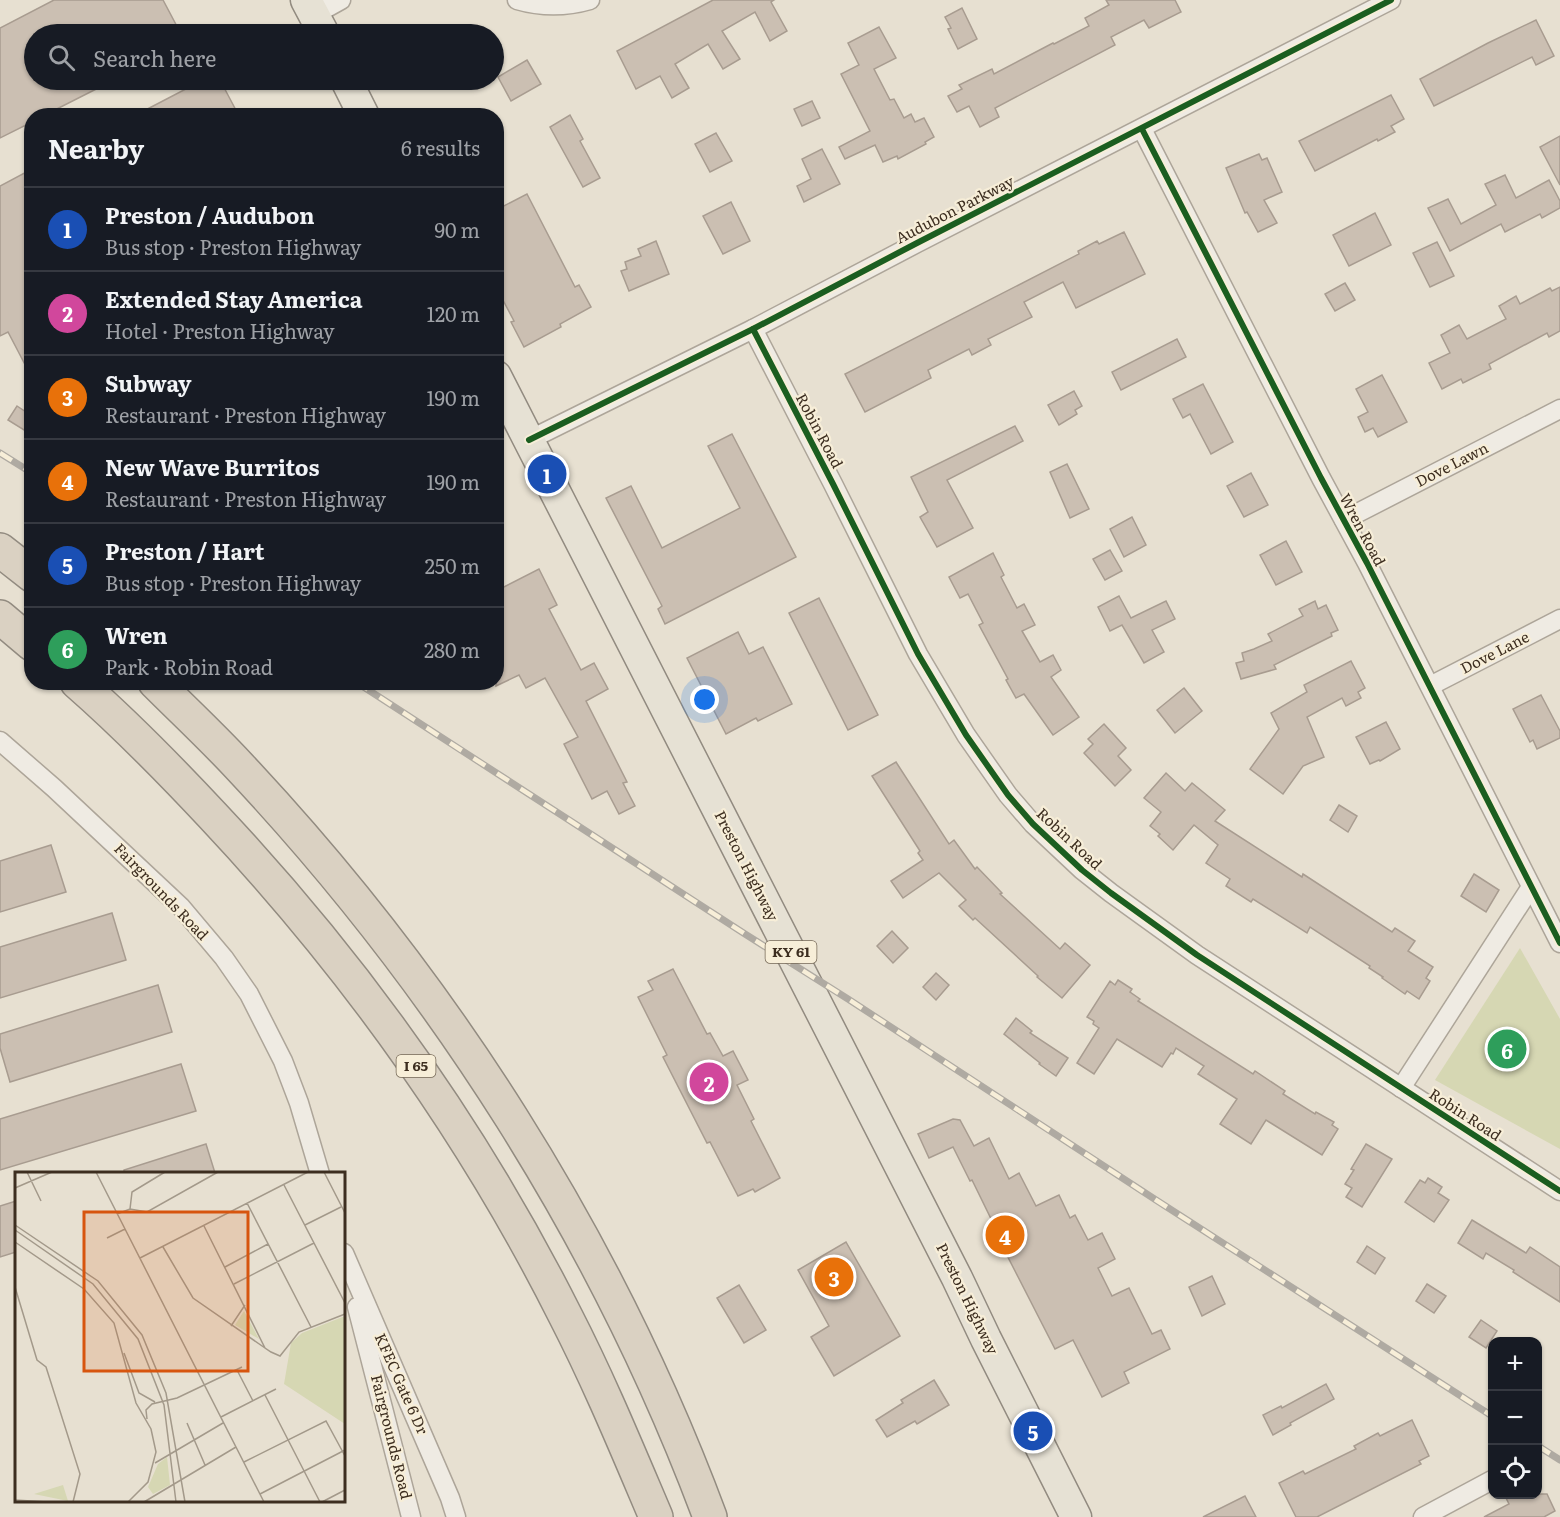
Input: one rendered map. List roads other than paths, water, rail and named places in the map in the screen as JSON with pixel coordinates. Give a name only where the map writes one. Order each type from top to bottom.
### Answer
[{"type":"highway","points":[[0,550],[24,568]]},
{"type":"highway","points":[[0,617],[24,637]]},
{"type":"highway","name":"I 65","points":[[85,690],[169,769],[252,858],[356,982],[403,1046],[481,1164],[560,1304],[614,1416],[656,1517]]},
{"type":"highway","points":[[163,690],[237,764],[359,904],[426,990],[487,1080],[546,1173],[600,1269],[650,1371],[710,1517]]},
{"type":"main road","points":[[351,90],[360,108]]},
{"type":"main road","name":"Preston Highway","points":[[504,392],[957,1278],[1076,1517]]},
{"type":"street","points":[[315,16],[341,0]]},
{"type":"street","points":[[517,0],[533,5],[562,6],[590,0]]},
{"type":"street","name":"Audubon Parkway","points":[[529,440],[753,329],[1391,0]]},
{"type":"street","name":"Wren Road","points":[[1142,129],[1430,686],[1560,944]]},
{"type":"street","name":"Robin Road","points":[[753,329],[918,654],[966,735],[1008,795],[1033,824],[1082,870],[1197,955],[1560,1191]]},
{"type":"street","name":"Dove Lawn","points":[[1344,520],[1560,409]]},
{"type":"street","name":"Dove Lane","points":[[1430,686],[1560,619]]},
{"type":"street","name":"Fairgrounds Road","points":[[0,741],[54,788],[181,907],[224,958],[249,994],[283,1061],[299,1102],[320,1172]]},
{"type":"street","points":[[1401,1088],[1531,887]]},
{"type":"street","name":"KFEC Gate 6 Dr","points":[[345,1255],[450,1498],[456,1517]]},
{"type":"street","name":"Fairgrounds Road","points":[[345,1257],[411,1517]]},
{"type":"street","points":[[1423,1517],[1458,1509],[1488,1483]]},
{"type":"railway","points":[[0,453],[24,468]]},
{"type":"railway","points":[[368,690],[1488,1413]]},
{"type":"railway","points":[[1542,1449],[1560,1460]]},
{"type":"place","name":"Preston / Audubon","points":[[547,474]]},
{"type":"place","name":"Wren","points":[[1507,1049]]},
{"type":"place","name":"Extended Stay America","points":[[709,1082]]},
{"type":"place","name":"New Wave Burritos","points":[[1005,1235]]},
{"type":"place","name":"Subway","points":[[834,1277]]},
{"type":"place","name":"Preston / Hart","points":[[1033,1431]]}]
